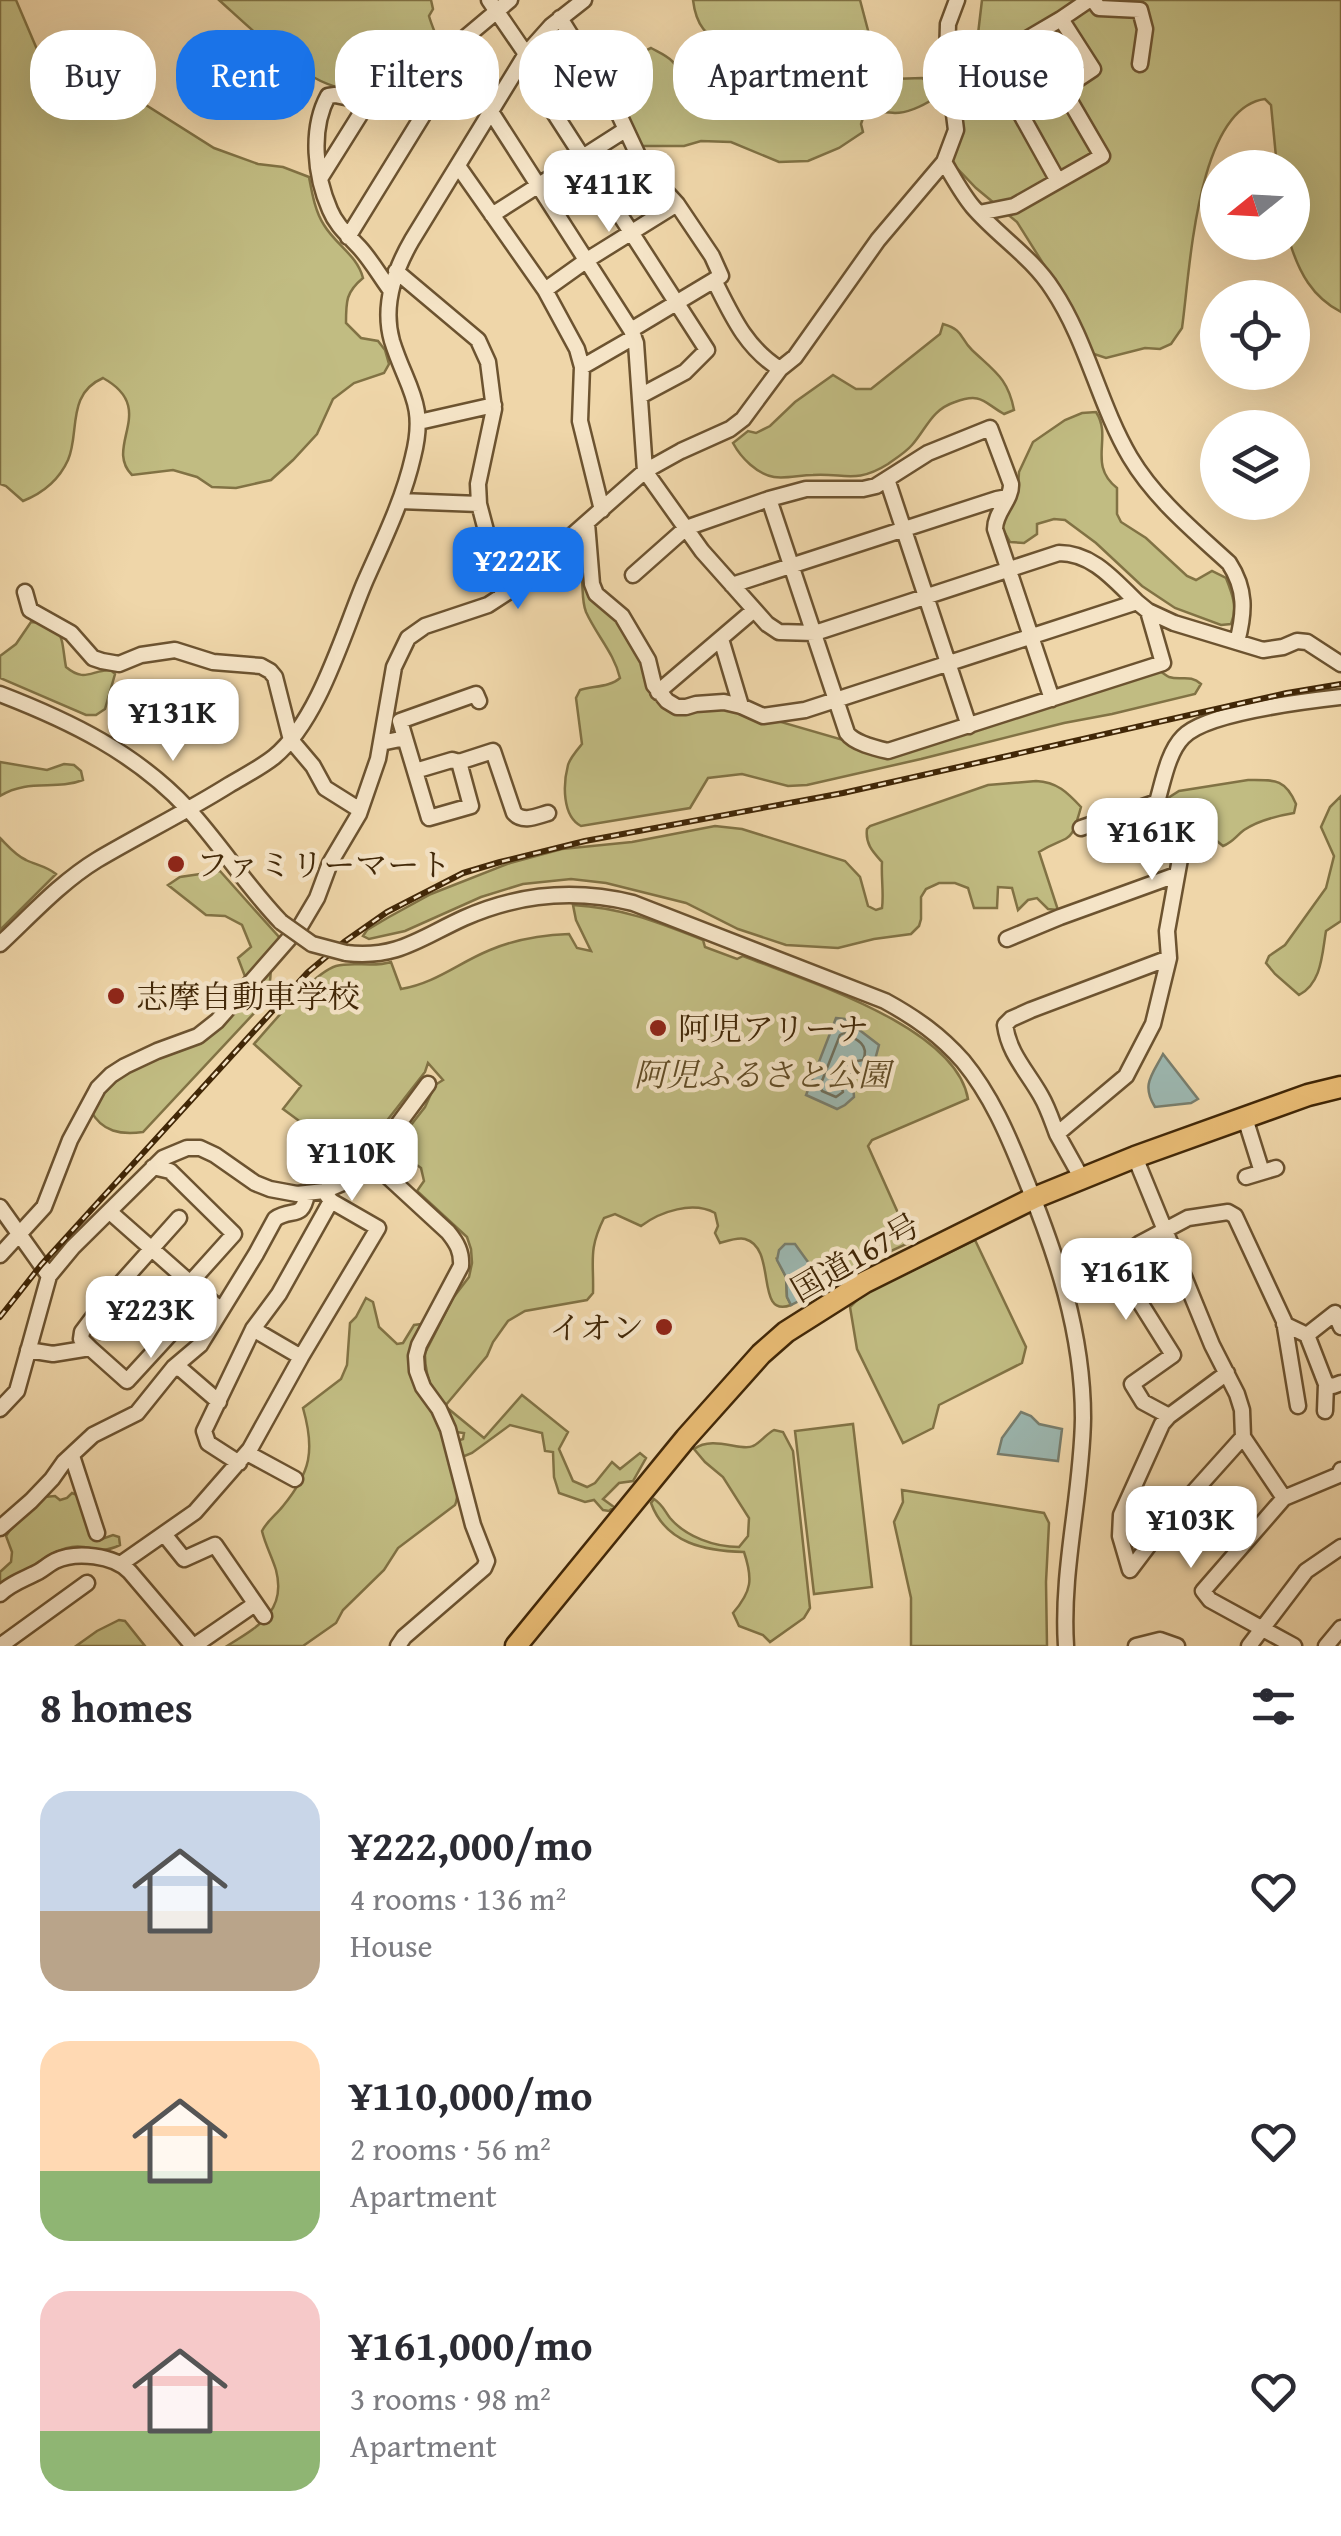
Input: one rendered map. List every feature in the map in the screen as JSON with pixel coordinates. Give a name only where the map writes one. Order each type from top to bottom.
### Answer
[{"type":"highway","name":"国道167号","points":[[516,1646],[686,1438],[761,1354],[786,1332],[864,1282],[1034,1198],[1135,1156],[1341,1087]]},
{"type":"street","points":[[471,30],[493,6],[510,0]]},
{"type":"street","points":[[549,30],[584,0]]},
{"type":"street","points":[[948,30],[957,0]]},
{"type":"street","points":[[1041,30],[1091,0],[1098,8],[1140,10],[1145,29],[1140,64]]},
{"type":"street","points":[[493,6],[519,50]]},
{"type":"street","points":[[560,18],[616,106],[644,168],[676,204],[722,276],[582,367]]},
{"type":"street","points":[[979,213],[1014,206],[1102,156],[1063,89],[1094,69],[1061,18]]},
{"type":"street","points":[[499,99],[519,66]]},
{"type":"street","points":[[335,94],[328,96],[316,131],[317,156],[330,211],[391,291]]},
{"type":"street","points":[[321,177],[357,120]]},
{"type":"street","points":[[348,237],[420,120]]},
{"type":"street","points":[[0,944],[70,879],[262,765],[299,730],[320,690],[400,501],[417,442],[416,402],[391,334],[391,291],[396,271],[486,120]]},
{"type":"street","points":[[498,120],[632,334],[644,471],[702,552],[754,610],[780,632],[815,633],[1059,553],[1076,554],[1102,568],[1143,606],[1174,623],[1263,650],[1307,642],[1341,664]]},
{"type":"street","points":[[562,120],[708,350],[685,372],[640,396]]},
{"type":"street","points":[[0,1256],[44,1207],[70,1140],[98,1088],[125,1066],[198,1036],[217,1022],[301,925],[360,810],[378,759],[394,667],[408,638],[425,626],[488,605],[503,596],[644,471],[744,419],[780,369],[795,356],[878,240],[944,162],[956,130],[955,120]]},
{"type":"street","points":[[1024,120],[1058,182]]},
{"type":"street","points":[[492,216],[625,130]]},
{"type":"street","points":[[944,162],[979,213],[1052,288],[1088,357],[1128,454],[1145,481],[1229,563],[1243,594],[1237,642]]},
{"type":"street","points":[[458,166],[545,290],[578,349],[582,367],[580,421],[602,510]]},
{"type":"street","points":[[545,290],[676,204]]},
{"type":"street","points":[[396,271],[478,340],[488,362],[494,404],[478,484],[479,504],[503,596]]},
{"type":"street","points":[[714,280],[738,329],[762,358],[780,369]]},
{"type":"street","points":[[419,422],[494,404]]},
{"type":"street","points":[[634,575],[686,528],[806,489],[863,489],[928,453],[990,428],[1011,484],[995,529],[1052,699]]},
{"type":"street","points":[[887,479],[969,726]]},
{"type":"street","points":[[732,585],[1008,497]]},
{"type":"street","points":[[769,499],[850,738],[888,751],[1163,664],[1143,606]]},
{"type":"street","points":[[400,501],[479,504]]},
{"type":"street","points":[[587,524],[596,594],[622,616],[648,660],[658,692],[677,706],[724,702],[763,716],[804,710],[1032,636],[1143,606]]},
{"type":"street","points":[[25,592],[30,610],[71,632],[93,658],[102,662],[120,664],[141,655],[175,650],[213,662],[260,666],[270,671],[291,740],[325,788],[360,810]]},
{"type":"street","points":[[658,692],[754,610]]},
{"type":"street","points":[[721,638],[741,706]]},
{"type":"street","points":[[0,694],[107,742],[137,762],[188,810],[281,922],[312,944],[346,953],[394,952],[470,916],[531,898],[585,896],[633,903],[868,995],[918,1019],[963,1062],[986,1092],[1034,1198],[1065,1284],[1081,1375],[1083,1421],[1065,1595],[1066,1646]]},
{"type":"street","points":[[459,762],[471,806],[429,818],[400,722],[476,694],[479,701]]},
{"type":"street","points":[[1057,1134],[1126,1076],[1152,1024],[1169,958],[1167,931],[1180,859],[1157,802],[1182,738],[1212,721],[1306,701],[1341,698]]},
{"type":"street","points":[[381,744],[405,738]]},
{"type":"street","points":[[415,771],[493,751],[518,818],[548,813]]},
{"type":"street","points":[[1081,828],[1157,802]]},
{"type":"street","points":[[1007,939],[1176,876]]},
{"type":"street","points":[[1082,1177],[1057,1134],[1045,1102],[1017,1062],[1007,1042],[1005,1024],[1030,1010],[1169,958]]},
{"type":"street","points":[[296,1480],[208,1443],[204,1431],[253,1328],[279,1294],[327,1196],[371,1161],[428,1084]]},
{"type":"street","points":[[1245,1118],[1269,1170],[1246,1177]]},
{"type":"street","points":[[0,1409],[17,1391],[49,1276],[73,1247],[172,1153],[200,1148],[255,1183],[286,1193],[327,1196],[378,1228],[243,1458],[195,1512],[122,1563]]},
{"type":"street","points":[[1135,1156],[1242,1410],[1243,1436],[1284,1498]]},
{"type":"street","points":[[371,1161],[448,1232],[458,1246],[461,1266],[420,1345],[417,1372],[448,1429],[487,1561],[398,1646]]},
{"type":"street","points":[[153,1168],[170,1172],[234,1234],[190,1283]]},
{"type":"street","points":[[0,1528],[93,1435],[137,1413],[174,1367],[200,1345],[275,1218],[300,1211],[307,1194]]},
{"type":"street","points":[[0,1207],[49,1276]]},
{"type":"street","points":[[110,1212],[221,1310]]},
{"type":"street","points":[[1169,1416],[1143,1402],[1132,1384],[1173,1355],[1114,1260],[1195,1216],[1228,1212],[1232,1213],[1284,1324],[1298,1406]]},
{"type":"street","points":[[112,1293],[178,1218]]},
{"type":"street","points":[[100,1308],[81,1339],[128,1381],[204,1296]]},
{"type":"street","points":[[1307,1335],[1335,1313],[1341,1327]]},
{"type":"street","points":[[1284,1324],[1307,1335],[1333,1384],[1325,1410]]},
{"type":"street","points":[[253,1328],[302,1358]]},
{"type":"street","points":[[28,1350],[53,1354],[90,1348]]},
{"type":"street","points":[[174,1367],[218,1402]]},
{"type":"street","points":[[1226,1373],[1162,1424],[1122,1514],[1120,1536],[1130,1570],[1164,1524],[1243,1436]]},
{"type":"street","points":[[72,1456],[97,1533]]},
{"type":"street","points":[[1294,1646],[1210,1600],[1203,1591],[1284,1498],[1340,1474]]},
{"type":"street","points":[[0,1594],[53,1562],[89,1557],[122,1563],[194,1646],[260,1610],[215,1545],[184,1559],[164,1534]]},
{"type":"street","points":[[1249,1646],[1306,1570],[1341,1547]]},
{"type":"street","points":[[0,1646],[88,1583]]},
{"type":"street","points":[[1326,1646],[1341,1628]]},
{"type":"street","points":[[1136,1646],[1160,1640],[1177,1646]]},
{"type":"green space","points":[[0,0],[16,0],[30,33],[30,120],[156,120],[156,111],[214,148],[309,177],[321,220],[356,263],[363,278],[348,298],[346,323],[361,338],[378,341],[389,364],[384,373],[354,383],[333,399],[317,434],[271,480],[236,488],[212,487],[197,477],[173,470],[132,475],[123,452],[129,415],[127,402],[103,378],[91,385],[79,404],[68,460],[55,480],[23,501],[0,484]]},
{"type":"green space","points":[[219,0],[431,0],[433,9],[429,16],[434,30],[335,30],[335,86],[315,78],[315,30],[253,30]]},
{"type":"green space","points":[[693,0],[860,0],[868,30],[705,30]]},
{"type":"green space","points":[[982,0],[1341,0],[1341,312],[1314,291],[1296,260],[1310,260],[1310,150],[1275,150],[1271,105],[1265,99],[1242,109],[1224,131],[1216,150],[1200,150],[1200,201],[1182,328],[1171,344],[1160,349],[1145,348],[1106,358],[1091,353],[1051,276],[1017,222],[976,188],[954,165],[951,154],[962,120],[1084,120],[1084,30],[978,30]]},
{"type":"green space","points":[[653,49],[672,61],[673,120],[862,120],[863,132],[808,161],[779,162],[731,142],[642,146],[628,120],[653,120]]},
{"type":"green space","points":[[922,78],[923,105],[905,112],[903,79]]},
{"type":"green space","points":[[943,324],[958,331],[999,376],[1014,410],[1004,414],[977,399],[947,405],[900,455],[859,476],[774,477],[750,464],[733,443],[748,431],[756,433],[770,426],[833,375],[856,389],[871,389],[940,334]]},
{"type":"green space","points":[[1096,412],[1101,422],[1103,470],[1117,488],[1117,514],[1121,522],[1146,538],[1187,576],[1196,580],[1212,571],[1226,578],[1234,606],[1231,624],[1221,625],[1175,608],[1142,586],[1065,520],[1037,524],[1037,534],[1024,543],[1010,542],[999,522],[1018,489],[1019,472],[1033,442],[1065,420]]},
{"type":"green space","points":[[582,580],[638,649],[664,704],[726,706],[874,749],[1158,670],[1169,677],[1193,679],[1201,684],[1195,694],[807,785],[788,786],[742,774],[708,778],[690,808],[581,826],[570,815],[565,790],[569,762],[582,744],[576,698],[580,690],[620,678],[586,612]]},
{"type":"green space","points":[[31,622],[56,629],[66,667],[73,672],[83,675],[111,670],[115,674],[105,709],[96,715],[86,715],[0,678],[0,656],[16,644]]},
{"type":"green space","points":[[0,762],[47,770],[74,765],[83,780],[21,787],[0,796]]},
{"type":"green space","points":[[1248,780],[1283,785],[1296,804],[1294,813],[1256,824],[1223,846],[1195,823],[1166,811],[1168,798],[1179,791]]},
{"type":"green space","points":[[1036,781],[1061,789],[1081,807],[1071,834],[1039,852],[1058,910],[1048,909],[1037,898],[1028,900],[1018,910],[1012,888],[998,887],[997,908],[974,908],[968,888],[939,883],[926,889],[921,897],[921,919],[911,934],[838,948],[786,945],[738,929],[686,903],[606,883],[571,879],[523,884],[481,897],[405,931],[369,939],[363,936],[367,930],[431,894],[510,863],[562,849],[632,842],[715,826],[742,829],[845,861],[860,877],[868,906],[876,910],[882,908],[882,862],[868,843],[870,826],[988,785]]},
{"type":"green space","points":[[1341,796],[1341,921],[1326,931],[1317,976],[1299,995],[1266,963],[1269,956],[1285,945],[1326,888],[1334,856],[1321,827],[1330,807]]},
{"type":"green space","points":[[0,838],[22,858],[56,874],[0,930]]},
{"type":"green space","points":[[220,871],[279,937],[270,954],[268,989],[257,1010],[143,1132],[113,1130],[101,1124],[91,1111],[108,1088],[139,1065],[192,1045],[246,979],[238,958],[251,947],[242,925],[225,916],[206,915],[168,885],[180,877]]},
{"type":"green space","name":"阿児ふるさと公園","points":[[573,905],[608,909],[655,922],[703,940],[705,947],[737,959],[743,956],[874,1009],[936,1049],[957,1073],[968,1099],[872,1140],[868,1146],[911,1242],[843,1273],[815,1272],[808,1262],[777,1259],[786,1277],[791,1305],[780,1307],[773,1302],[755,1245],[745,1239],[720,1243],[715,1233],[715,1213],[687,1208],[667,1212],[641,1226],[615,1214],[604,1218],[594,1247],[593,1293],[587,1300],[525,1311],[508,1321],[487,1356],[445,1406],[484,1438],[522,1395],[568,1432],[559,1449],[573,1481],[587,1487],[612,1462],[620,1469],[640,1453],[646,1458],[633,1481],[619,1483],[603,1499],[614,1507],[609,1511],[594,1500],[585,1502],[559,1493],[553,1452],[545,1451],[542,1433],[510,1425],[462,1457],[457,1441],[463,1439],[464,1433],[456,1432],[431,1385],[425,1353],[453,1298],[469,1277],[471,1249],[467,1237],[417,1191],[424,1181],[421,1168],[393,1148],[425,1107],[435,1085],[443,1080],[428,1063],[353,1164],[334,1177],[315,1180],[306,1126],[283,1109],[301,1086],[254,1044],[305,988],[336,966],[391,962],[401,989],[436,977],[490,950],[529,938],[569,934],[577,948],[591,951]]},
{"type":"green space","points":[[975,1240],[1026,1347],[1022,1363],[939,1405],[933,1428],[903,1443],[857,1349],[850,1307],[862,1295]]},
{"type":"green space","points":[[366,1298],[373,1302],[379,1327],[397,1344],[403,1343],[414,1325],[422,1324],[415,1354],[450,1452],[458,1491],[455,1505],[398,1548],[384,1570],[343,1610],[336,1623],[303,1646],[227,1646],[259,1625],[277,1597],[276,1570],[262,1531],[305,1471],[309,1436],[303,1408],[341,1379],[347,1365],[350,1323]]},
{"type":"green space","points":[[853,1424],[872,1587],[814,1594],[795,1431]]},
{"type":"green space","points":[[774,1430],[783,1432],[793,1451],[810,1608],[804,1618],[770,1642],[763,1635],[739,1626],[733,1613],[749,1584],[744,1552],[702,1547],[677,1536],[658,1517],[651,1503],[657,1501],[677,1525],[693,1536],[739,1547],[748,1536],[749,1518],[723,1477],[694,1449],[710,1443],[748,1447]]},
{"type":"green space","points":[[902,1490],[1044,1513],[1049,1523],[1047,1646],[911,1646],[911,1598],[894,1522],[903,1502]]},
{"type":"green space","points":[[72,1493],[77,1495],[94,1538],[113,1535],[119,1537],[120,1545],[106,1550],[63,1549],[0,1589],[0,1572],[11,1562],[6,1536],[10,1530],[44,1497],[55,1496],[60,1500]]},
{"type":"green space","points":[[125,1621],[145,1646],[76,1646],[97,1631]]},
{"type":"water","points":[[836,1018],[845,1019],[879,1045],[873,1067],[849,1074],[854,1097],[837,1109],[806,1095]]},
{"type":"water","points":[[1163,1054],[1198,1099],[1155,1107],[1148,1086]]},
{"type":"water","points":[[785,1244],[795,1244],[826,1287],[791,1305],[786,1277],[777,1260]]},
{"type":"water","points":[[1021,1412],[1039,1424],[1062,1429],[1058,1461],[998,1454],[1002,1438]]},
{"type":"railway","points":[[0,1317],[41,1265],[308,972],[387,912],[463,873],[585,841],[843,793],[1341,684]]},
{"type":"place","name":"ファミリーマート","points":[[176,864]]},
{"type":"place","name":"志摩自動車学校","points":[[116,996]]},
{"type":"place","name":"阿児アリーナ","points":[[658,1028]]},
{"type":"place","name":"イオン","points":[[664,1327]]}]
